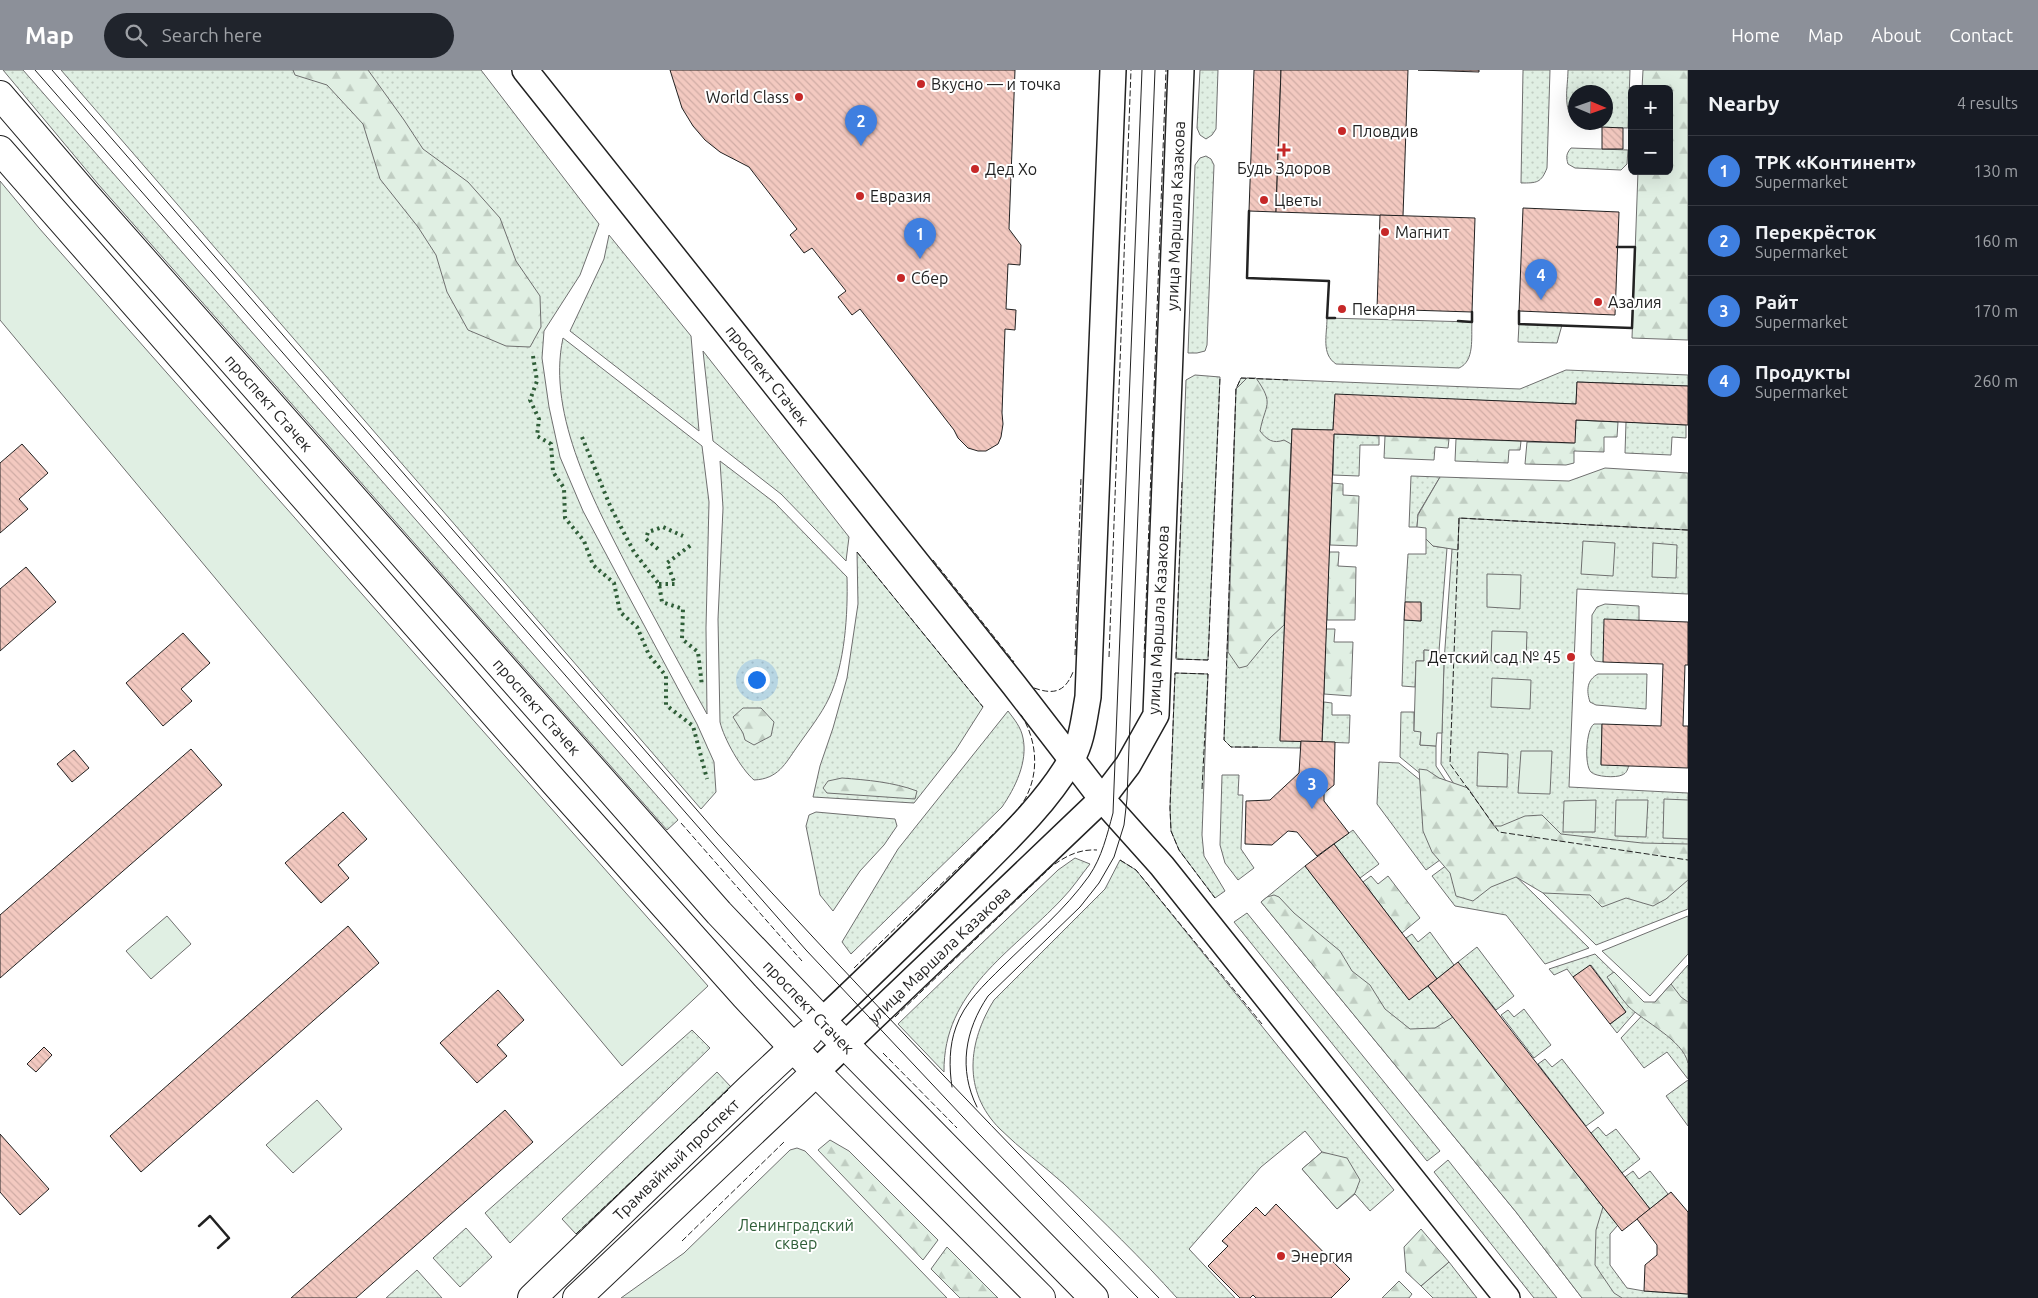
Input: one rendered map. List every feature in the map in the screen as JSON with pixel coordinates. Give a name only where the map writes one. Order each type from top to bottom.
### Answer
[{"type":"main road","name":"проспект Стачек","points":[[0,96],[84,194],[699,891],[845,1045],[1094,1298]]},
{"type":"main road","points":[[0,150],[670,912],[816,1072],[1041,1298]]},
{"type":"main road","name":"Трамвайный проспект","points":[[532,1298],[822,1021]]},
{"type":"main road","name":"Трамвайный проспект","points":[[577,1298],[816,1072]]},
{"type":"street","name":"проспект Стачек","points":[[525,70],[1014,685],[1102,799],[1162,866],[1507,1298]]},
{"type":"street","name":"улица Маршала Казакова","points":[[822,1021],[1017,830],[1051,790],[1071,760],[1082,732],[1088,697],[1113,70]]},
{"type":"street","name":"улица Маршала Казакова","points":[[845,1045],[1102,799],[1128,765],[1156,715],[1181,70]]},
{"type":"street","name":"Трамвайный проспект","points":[[816,1072],[845,1045]]},
{"type":"green space","points":[[3,70],[23,70],[678,820],[667,830],[98,184]]},
{"type":"green space","points":[[61,70],[481,70],[599,224],[580,275],[544,331],[542,358],[549,407],[560,457],[583,511],[697,724],[714,762],[716,792],[701,809]]},
{"type":"green space","points":[[293,70],[368,70],[423,149],[468,182],[500,218],[516,261],[540,296],[541,327],[530,347],[506,346],[468,330],[447,292],[436,255],[418,227],[380,179],[363,124],[327,85],[295,75]]},
{"type":"green space","points":[[1200,70],[1218,70],[1216,129],[1206,139],[1200,135],[1197,128]]},
{"type":"green space","points":[[1523,70],[1550,70],[1547,168],[1543,177],[1531,183],[1521,183]]},
{"type":"green space","points":[[1568,70],[1630,70],[1628,128],[1613,128],[1613,85],[1568,85],[1568,111],[1567,90]]},
{"type":"green space","points":[[1643,70],[1688,70],[1688,340],[1632,338],[1638,175],[1673,175],[1673,85],[1642,85]]},
{"type":"green space","points":[[1571,148],[1628,150],[1627,164],[1621,170],[1575,168],[1568,164],[1567,154]]},
{"type":"green space","points":[[1206,156],[1211,159],[1214,165],[1207,345],[1205,351],[1188,353],[1195,165],[1200,158]]},
{"type":"green space","points":[[0,181],[39,228],[708,986],[622,1066],[0,320]]},
{"type":"green space","points":[[609,235],[691,336],[699,431],[570,331],[604,259]]},
{"type":"green space","points":[[1327,318],[1472,322],[1470,354],[1468,360],[1459,368],[1336,364],[1331,360],[1327,350]]},
{"type":"green space","points":[[1519,324],[1562,325],[1557,343],[1518,342]]},
{"type":"green space","points":[[563,338],[702,446],[709,502],[706,628],[707,714],[618,548],[578,460],[568,429],[562,398],[560,368]]},
{"type":"green space","points":[[703,351],[849,537],[846,561],[781,494],[713,441]]},
{"type":"green space","points":[[1566,370],[1688,375],[1688,386],[1577,382],[1576,404],[1335,395],[1333,430],[1292,429],[1280,740],[1301,741],[1300,748],[1231,747],[1224,740],[1236,389],[1241,378],[1520,389]]},
{"type":"green space","points":[[1195,375],[1220,377],[1208,660],[1176,659],[1186,380]]},
{"type":"green space","points":[[1247,378],[1256,378],[1267,400],[1260,431],[1270,440],[1277,442],[1284,440],[1291,444],[1284,625],[1270,638],[1247,666],[1239,668],[1228,652],[1236,389]]},
{"type":"green space","points":[[1576,420],[1618,422],[1617,437],[1604,437],[1604,452],[1574,451],[1574,463],[1566,465],[1525,464],[1527,442],[1574,443]]},
{"type":"green space","points":[[1626,422],[1686,425],[1686,438],[1672,437],[1671,455],[1625,453]]},
{"type":"green space","points":[[1334,434],[1379,436],[1379,445],[1360,445],[1359,476],[1333,475]]},
{"type":"green space","points":[[1385,436],[1449,439],[1448,448],[1435,447],[1434,460],[1384,458]]},
{"type":"green space","points":[[1456,439],[1521,441],[1520,450],[1509,450],[1508,463],[1455,461]]},
{"type":"green space","points":[[720,461],[775,503],[847,577],[847,607],[842,655],[829,698],[818,717],[780,770],[769,777],[754,780],[734,753],[725,737],[720,722],[718,619],[723,508]]},
{"type":"green space","points":[[1605,468],[1688,473],[1688,530],[1459,518],[1458,550],[1433,546],[1426,539],[1426,528],[1417,527],[1418,515],[1440,477],[1569,481]]},
{"type":"green space","points":[[1411,476],[1440,477],[1418,514],[1417,527],[1409,527]]},
{"type":"green space","points":[[1332,483],[1343,484],[1343,495],[1359,496],[1357,546],[1330,545]]},
{"type":"green space","name":"Детский сад № 45","points":[[1459,518],[1688,530],[1688,594],[1577,589],[1569,787],[1688,793],[1688,867],[1488,837],[1441,764],[1444,662],[1452,549],[1458,549]]},
{"type":"green space","points":[[1426,539],[1433,546],[1447,548],[1439,651],[1424,650],[1424,661],[1416,661],[1415,687],[1402,686],[1404,620],[1421,621],[1421,603],[1405,602],[1408,554],[1426,554]]},
{"type":"green space","points":[[1583,541],[1615,543],[1613,576],[1581,574]]},
{"type":"green space","points":[[1653,543],[1677,545],[1676,578],[1652,577]]},
{"type":"green space","points":[[857,552],[983,707],[955,751],[914,803],[813,797],[820,766],[847,678],[858,604]]},
{"type":"green space","points":[[1329,552],[1339,552],[1338,566],[1356,567],[1355,620],[1327,620]]},
{"type":"green space","points":[[1487,574],[1521,575],[1520,609],[1487,607]]},
{"type":"green space","points":[[1605,604],[1639,606],[1639,620],[1603,662],[1595,661],[1591,655],[1592,615],[1597,607]]},
{"type":"green space","points":[[1326,629],[1335,629],[1334,642],[1353,642],[1351,696],[1324,694]]},
{"type":"green space","points":[[1492,631],[1527,632],[1526,662],[1491,661]]},
{"type":"green space","points":[[1424,650],[1439,651],[1439,662],[1444,662],[1442,733],[1437,733],[1436,746],[1420,745],[1421,732],[1414,731],[1416,661],[1424,661]]},
{"type":"green space","points":[[1175,673],[1208,674],[1202,835],[1204,856],[1225,891],[1215,898],[1179,850],[1171,831],[1170,808]]},
{"type":"green space","points":[[1598,674],[1647,674],[1646,709],[1596,705],[1590,702],[1588,686],[1594,676]]},
{"type":"green space","points":[[1492,678],[1531,680],[1530,709],[1491,707]]},
{"type":"green space","points":[[1324,702],[1332,703],[1332,715],[1350,715],[1349,743],[1322,742]]},
{"type":"green space","points":[[743,708],[761,708],[774,722],[771,736],[754,745],[745,740],[733,717]]},
{"type":"green space","points":[[1008,711],[1021,730],[1024,756],[1016,783],[1007,800],[851,954],[842,942],[898,849]]},
{"type":"green space","points":[[1401,712],[1414,712],[1414,731],[1421,731],[1420,745],[1436,746],[1436,766],[1462,805],[1461,807],[1400,757]]},
{"type":"green space","points":[[1594,724],[1602,724],[1601,764],[1629,766],[1624,774],[1606,776],[1591,772],[1587,762],[1587,747],[1589,733]]},
{"type":"green space","points":[[1521,751],[1552,751],[1550,794],[1518,793]]},
{"type":"green space","points":[[1478,752],[1508,754],[1507,787],[1477,786]]},
{"type":"green space","points":[[1379,762],[1399,763],[1462,814],[1476,834],[1426,870],[1377,804]]},
{"type":"green space","points":[[1419,769],[1427,770],[1439,778],[1468,788],[1494,826],[1501,826],[1525,816],[1542,815],[1561,834],[1642,843],[1688,844],[1688,880],[1666,899],[1653,906],[1626,898],[1602,907],[1590,895],[1543,893],[1516,877],[1491,887],[1473,901],[1456,896],[1450,873],[1432,852],[1423,831]]},
{"type":"green space","points":[[1222,775],[1239,775],[1238,795],[1243,795],[1241,849],[1254,868],[1238,880],[1225,863],[1220,845]]},
{"type":"green space","points":[[842,778],[889,783],[917,791],[915,799],[827,793],[823,788],[828,781]]},
{"type":"green space","points":[[1664,799],[1688,800],[1688,839],[1663,838]]},
{"type":"green space","points":[[1596,800],[1595,832],[1563,832],[1564,801]]},
{"type":"green space","points":[[1616,800],[1648,800],[1646,837],[1615,836]]},
{"type":"green space","points":[[816,812],[895,819],[897,826],[884,845],[860,871],[833,911],[820,895],[806,826],[809,815]]},
{"type":"green space","points":[[1353,830],[1379,864],[1360,878],[1334,844]]},
{"type":"green space","points":[[1481,840],[1589,948],[1545,964],[1506,915],[1455,906],[1432,876]]},
{"type":"green space","points":[[1495,846],[1688,873],[1688,909],[1596,945]]},
{"type":"green space","points":[[1075,858],[1090,864],[1066,895],[983,975],[967,996],[955,1018],[947,1044],[944,1072],[898,1024],[1058,870]]},
{"type":"green space","points":[[1120,860],[1136,870],[1394,1190],[1370,1211],[1355,1194],[1337,1209],[1302,1169],[1322,1152],[1305,1131],[1261,1167],[1189,1249],[1235,1298],[1177,1298],[1136,1254],[1078,1198],[1000,1129],[979,1099],[973,1066],[974,1049],[985,1016],[994,1000],[1105,889]]},
{"type":"green space","points":[[1305,866],[1409,999],[1428,986],[1618,1225],[1610,1234],[1610,1265],[1627,1288],[1688,1294],[1688,1298],[1582,1298],[1516,1212],[1261,902]]},
{"type":"green space","points":[[1371,876],[1378,884],[1388,876],[1420,918],[1402,933],[1363,882]]},
{"type":"green space","points":[[1274,895],[1279,897],[1294,913],[1340,951],[1352,971],[1370,985],[1385,1009],[1410,1029],[1435,1028],[1453,1017],[1603,1207],[1596,1230],[1595,1265],[1614,1293],[1622,1298],[1582,1298],[1516,1212],[1261,902],[1267,897]]},
{"type":"green space","points":[[1247,913],[1440,1151],[1427,1161],[1234,922]]},
{"type":"green space","points":[[167,916],[191,944],[151,979],[126,951]]},
{"type":"green space","points":[[1688,916],[1688,954],[1650,996],[1602,951]]},
{"type":"green space","points":[[1430,932],[1454,965],[1437,979],[1406,938],[1412,934],[1418,942]]},
{"type":"green space","points":[[1477,947],[1514,996],[1496,1010],[1458,962]]},
{"type":"green space","points":[[1595,954],[1644,1002],[1617,1033],[1610,1024],[1626,1012],[1591,965],[1573,977],[1567,969],[1554,975],[1549,969]]},
{"type":"green space","points":[[1688,965],[1688,1036],[1655,1002]]},
{"type":"green space","points":[[1614,972],[1644,1002],[1655,1002],[1671,984],[1681,997],[1688,1002],[1688,1063],[1685,1055],[1671,1039],[1625,1003],[1607,977]]},
{"type":"green space","points":[[1650,1007],[1688,1045],[1688,1079],[1667,1052],[1644,1068],[1621,1038]]},
{"type":"green space","points":[[1524,1009],[1551,1045],[1534,1058],[1501,1015],[1508,1010],[1514,1017]]},
{"type":"green space","points":[[692,1030],[710,1048],[510,1243],[485,1213]]},
{"type":"green space","points":[[1545,1059],[1552,1067],[1562,1059],[1604,1113],[1586,1126],[1538,1064]]},
{"type":"green space","points":[[717,1072],[731,1087],[576,1234],[562,1219]]},
{"type":"green space","points":[[1688,1080],[1688,1126],[1666,1096]]},
{"type":"green space","points":[[317,1100],[342,1129],[293,1173],[266,1145]]},
{"type":"green space","points":[[1598,1127],[1606,1136],[1616,1129],[1640,1159],[1622,1173],[1591,1133]]},
{"type":"green space","points":[[830,1140],[849,1151],[938,1240],[923,1260],[818,1150]]},
{"type":"green space","name":"Ленинградский сквер","points":[[797,1148],[805,1151],[947,1298],[621,1298],[684,1253],[790,1150]]},
{"type":"green space","points":[[1322,1152],[1347,1158],[1360,1180],[1355,1193],[1337,1209],[1302,1169]]},
{"type":"green space","points":[[1448,1160],[1557,1298],[1534,1298],[1434,1172]]},
{"type":"green space","points":[[1633,1171],[1639,1179],[1650,1171],[1668,1194],[1650,1209],[1625,1177]]},
{"type":"green space","points":[[466,1228],[492,1257],[460,1287],[433,1258]]},
{"type":"green space","points":[[1421,1229],[1449,1262],[1421,1286],[1406,1272],[1404,1247]]},
{"type":"green space","points":[[947,1247],[998,1298],[960,1298],[931,1269]]},
{"type":"green space","points":[[1449,1262],[1477,1298],[1433,1298],[1421,1286]]},
{"type":"green space","points":[[417,1270],[442,1298],[386,1298]]},
{"type":"green space","points":[[1399,1281],[1412,1294],[1409,1298],[1382,1298]]},
{"type":"building","points":[[670,70],[1015,70],[1009,229],[1021,245],[1020,265],[1008,264],[1006,309],[1016,310],[1015,330],[1005,329],[1003,424],[998,444],[986,451],[978,451],[968,448],[958,438],[954,430],[860,309],[852,315],[838,297],[846,291],[812,248],[804,253],[790,235],[797,229],[749,167],[720,152],[705,140],[693,126],[682,108]]},
{"type":"building","points":[[1254,70],[1281,70],[1276,212],[1249,211]]},
{"type":"building","points":[[1281,70],[1408,70],[1403,216],[1276,212]]},
{"type":"building","points":[[1418,70],[1479,70],[1479,72]]},
{"type":"building","points":[[1623,128],[1623,149],[1602,149],[1602,130]]},
{"type":"building","points":[[1523,208],[1619,212],[1615,315],[1519,311]]},
{"type":"building","points":[[1380,215],[1475,218],[1472,312],[1377,309]]},
{"type":"building","points":[[1577,382],[1688,386],[1688,425],[1576,420],[1575,443],[1334,434],[1322,742],[1280,741],[1292,429],[1333,430],[1335,394],[1576,404]]},
{"type":"building","points":[[22,444],[48,473],[19,499],[28,509],[0,533],[0,463]]},
{"type":"building","points":[[26,567],[56,602],[0,651],[0,589]]},
{"type":"building","points":[[1405,602],[1421,602],[1421,621],[1404,620]]},
{"type":"building","points":[[1604,619],[1688,622],[1688,665],[1685,665],[1683,726],[1688,726],[1688,768],[1601,765],[1602,724],[1661,726],[1663,664],[1603,662]]},
{"type":"building","points":[[183,633],[210,663],[181,689],[192,701],[163,726],[126,683]]},
{"type":"building","points":[[1301,741],[1335,742],[1334,785],[1324,793],[1324,801],[1349,833],[1317,856],[1297,832],[1288,831],[1272,845],[1245,844],[1246,801],[1270,800],[1299,773]]},
{"type":"building","points":[[191,749],[222,785],[0,978],[0,915]]},
{"type":"building","points":[[74,750],[89,768],[72,782],[57,764]]},
{"type":"building","points":[[343,812],[367,839],[338,865],[349,878],[321,903],[285,863]]},
{"type":"building","points":[[1334,844],[1437,979],[1409,1000],[1305,866]]},
{"type":"building","points":[[348,926],[379,963],[141,1172],[110,1136]]},
{"type":"building","points":[[1458,962],[1650,1209],[1622,1231],[1428,986]]},
{"type":"building","points":[[1590,965],[1626,1012],[1610,1024],[1573,977]]},
{"type":"building","points":[[498,990],[524,1020],[497,1045],[507,1056],[477,1083],[440,1043]]},
{"type":"building","points":[[44,1047],[52,1055],[36,1072],[27,1064]]},
{"type":"building","points":[[505,1110],[533,1142],[356,1298],[291,1298]]},
{"type":"building","points":[[0,1134],[49,1189],[20,1215],[0,1192]]},
{"type":"building","points":[[1671,1192],[1688,1212],[1688,1294],[1644,1291],[1645,1265],[1657,1255],[1657,1245],[1637,1219]]},
{"type":"building","points":[[1276,1204],[1350,1279],[1331,1298],[1256,1298],[1253,1295],[1250,1298],[1240,1298],[1208,1266],[1228,1246],[1222,1241],[1256,1207],[1265,1216]]},
{"type":"tram line","points":[[35,70],[806,950],[978,1133],[1138,1298]]},
{"type":"tram line","points":[[52,70],[717,833],[936,1067],[1159,1298]]},
{"type":"tram line","points":[[952,1087],[950,1064],[952,1042],[956,1027],[964,1010],[982,988],[1059,912],[1080,888],[1094,869],[1101,854],[1113,813],[1142,70]]},
{"type":"tram line","points":[[977,1107],[967,1078],[966,1064],[969,1036],[980,1009],[988,996],[1080,907],[1099,883],[1114,857],[1124,825],[1127,799],[1155,70]]},
{"type":"hedge","points":[[533,356],[537,381],[530,400],[539,419],[537,436],[551,444],[553,472],[564,488],[565,518],[584,541],[593,565],[614,583],[620,612],[637,627],[649,655],[666,676],[666,705],[693,726],[707,779]]},
{"type":"hedge","points":[[582,437],[611,508],[634,552],[659,584],[662,602],[683,609],[682,639],[698,652],[702,686]]},
{"type":"hedge","points":[[658,549],[646,539],[648,532],[663,527],[683,536]]},
{"type":"hedge","points":[[659,584],[675,584],[667,563],[691,545]]},
{"type":"fence","points":[[1109,657],[1131,70]]},
{"type":"fence","points":[[1144,658],[1166,70]]},
{"type":"fence","points":[[1182,482],[1176,659],[1208,660],[1220,377]]},
{"type":"fence","points":[[1258,747],[1231,747],[1224,740],[1236,389],[1241,378],[1288,380]]},
{"type":"fence","points":[[1075,655],[1081,478]]},
{"type":"fence","points":[[1688,530],[1459,518],[1450,764],[1499,832],[1688,860]]},
{"type":"fence","points":[[857,552],[983,707]]},
{"type":"fence","points":[[933,560],[1014,662]]},
{"type":"fence","points":[[1034,688],[1047,691],[1058,690],[1066,684],[1073,672]]},
{"type":"fence","points":[[1202,789],[1208,674],[1175,673],[1170,808],[1171,831],[1179,850],[1215,898]]},
{"type":"fence","points":[[854,968],[1010,818],[1023,802],[1033,778],[1034,756],[1030,734],[1020,713]]},
{"type":"fence","points":[[681,823],[802,961]]},
{"type":"fence","points":[[895,1017],[1052,866],[1073,854],[1097,850]]},
{"type":"fence","points":[[1120,860],[1136,870],[1262,1024]]},
{"type":"fence","points":[[883,1053],[957,1128]]},
{"type":"fence","points":[[576,1234],[728,1090]]},
{"type":"fence","points":[[682,1241],[784,1142]]},
{"type":"wall","points":[[1249,211],[1247,278],[1329,281],[1327,318],[1335,318]]},
{"type":"wall","points":[[1519,311],[1519,324],[1632,328],[1635,247],[1617,247]]},
{"type":"wall","points":[[1458,321],[1472,322],[1472,312]]},
{"type":"wall","points":[[199,1226],[210,1216],[229,1238],[218,1248]]},
{"type":"place","name":"Вкусно — и точка","points":[[921,84]]},
{"type":"place","name":"World Class","points":[[799,97]]},
{"type":"place","name":"Пловдив","points":[[1342,131]]},
{"type":"place","name":"Перекрёсток","points":[[861,146]]},
{"type":"place","name":"Будь Здоров","points":[[1284,150]]},
{"type":"place","name":"Дед Хо","points":[[975,169]]},
{"type":"place","name":"Евразия","points":[[860,196]]},
{"type":"place","name":"Цветы","points":[[1264,200]]},
{"type":"place","name":"Магнит","points":[[1385,232]]},
{"type":"place","name":"ТРК «Континент»","points":[[920,259]]},
{"type":"place","name":"Сбер","points":[[901,278]]},
{"type":"place","name":"Продукты","points":[[1541,300]]},
{"type":"place","name":"Азалия","points":[[1598,302]]},
{"type":"place","name":"Пекарня","points":[[1342,309]]},
{"type":"place","name":"Детский сад № 45","points":[[1571,657]]},
{"type":"place","name":"Райт","points":[[1312,809]]},
{"type":"place","name":"Энергия","points":[[1281,1256]]}]
